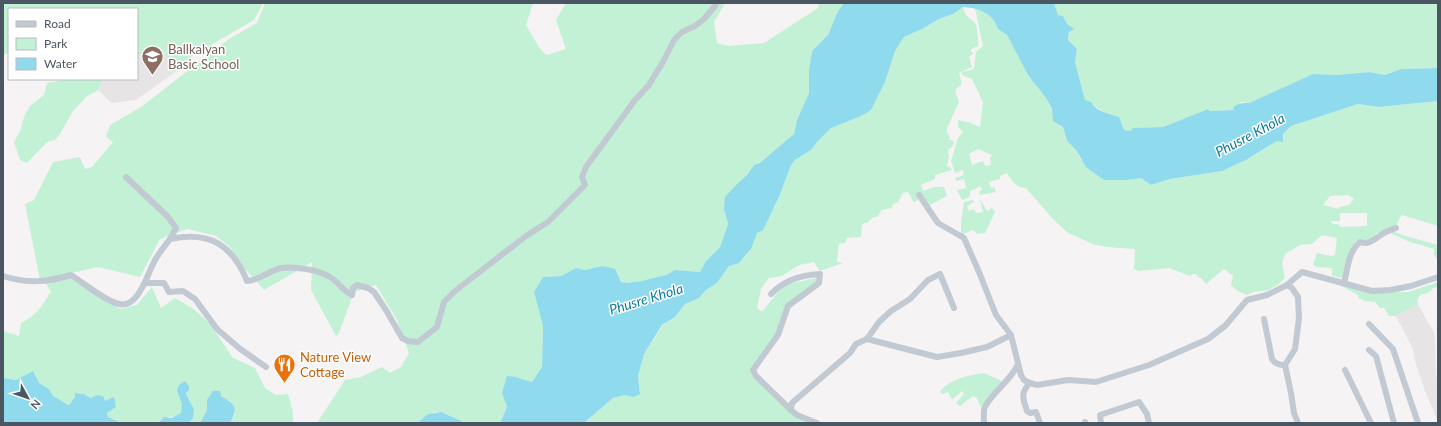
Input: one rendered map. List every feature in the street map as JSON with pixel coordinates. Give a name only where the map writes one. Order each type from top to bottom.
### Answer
[{"type":"street","points":[[170,240],[185,236],[206,237],[229,252],[243,272],[246,281],[252,281],[281,268],[294,268],[310,270],[331,277],[342,289],[352,295],[353,288],[357,286],[368,288],[374,292],[402,338],[408,341],[418,342],[437,327],[444,302],[455,291],[526,236],[548,222],[577,194],[584,185],[582,177],[586,167],[636,100],[649,86],[674,40],[682,32],[695,26],[715,6],[716,3]]},
{"type":"street","points":[[3,276],[34,282],[71,275],[112,301],[120,304],[127,304],[135,299],[145,283],[154,263],[170,240],[176,228],[168,217],[126,177]]},
{"type":"street","points":[[919,195],[938,223],[964,238],[996,315],[1011,335],[1021,375],[1024,380],[1030,383],[1037,384],[1068,380],[1096,382],[1149,365],[1208,339],[1225,326],[1247,300],[1268,295],[1302,272],[1372,291],[1390,290],[1411,286],[1438,277]]},
{"type":"street","points":[[1344,283],[1354,247],[1360,242],[1372,242],[1383,233],[1396,228]]},
{"type":"street","points":[[770,294],[786,282],[812,274],[820,274],[819,283],[788,306],[778,335],[753,370],[756,376],[797,415],[817,423]]},
{"type":"street","points":[[791,410],[792,403],[850,353],[856,344],[867,339],[879,322],[891,311],[910,299],[928,280],[940,274],[954,308]]},
{"type":"street","points":[[145,283],[164,283],[169,292],[183,291],[195,299],[217,329],[239,348],[266,367]]},
{"type":"street","points":[[1286,284],[1292,288],[1298,297],[1300,318],[1295,349],[1285,366],[1294,413],[1298,423]]},
{"type":"street","points":[[1264,319],[1272,359],[1275,363],[1285,366]]},
{"type":"street","points":[[1368,324],[1393,349],[1418,423]]},
{"type":"street","points":[[867,339],[937,357],[987,347],[1011,335]]},
{"type":"street","points":[[1369,350],[1376,356],[1394,423]]},
{"type":"street","points":[[984,423],[984,408],[1002,385],[1013,374],[1018,364]]},
{"type":"street","points":[[1344,370],[1371,423]]},
{"type":"street","points":[[1030,383],[1024,389],[1023,401],[1027,411],[1030,413],[1036,412],[1040,423]]},
{"type":"street","points":[[1101,423],[1100,415],[1139,402],[1147,414],[1149,423]]},
{"type":"shaded area","name":"Ballkalyan Basic School","points":[[160,47],[168,59],[174,73],[136,100],[112,103],[98,90],[103,80],[138,80],[138,56]]},
{"type":"shaded area","points":[[1418,304],[1434,332],[1436,375],[1438,383],[1438,422],[1425,391],[1415,361],[1413,349],[1396,316]]},
{"type":"green space","points":[[3,3],[263,3],[254,20],[192,56],[174,73],[168,59],[160,47],[138,56],[138,8],[8,8],[8,53],[3,55]]},
{"type":"green space","points":[[265,3],[533,3],[526,25],[540,49],[547,55],[566,49],[556,20],[566,3],[725,3],[714,22],[717,43],[728,46],[764,43],[818,8],[819,3],[844,3],[838,11],[828,35],[812,51],[809,70],[809,93],[797,120],[794,134],[760,164],[754,165],[747,175],[738,183],[724,209],[728,224],[720,247],[706,261],[700,272],[675,270],[666,275],[627,283],[622,282],[602,266],[585,270],[576,268],[561,276],[543,277],[534,292],[543,326],[542,367],[532,382],[516,377],[502,393],[507,407],[500,423],[477,424],[465,422],[441,412],[431,413],[417,423],[317,423],[345,380],[361,377],[382,367],[390,373],[401,367],[409,353],[397,320],[376,285],[354,292],[339,333],[336,336],[311,290],[312,262],[264,290],[241,264],[230,247],[216,236],[187,229],[160,239],[140,277],[98,267],[40,280],[25,204],[34,200],[53,162],[80,157],[85,169],[92,167],[113,142],[106,137],[110,125],[141,107],[229,39],[257,23]]},
{"type":"green space","points":[[1054,3],[1438,3],[1438,68],[1401,69],[1385,75],[1369,72],[1337,75],[1313,74],[1249,103],[1242,102],[1234,110],[1210,111],[1208,109],[1163,127],[1134,128],[1131,131],[1124,130],[1119,117],[1104,112],[1085,100],[1075,62],[1077,49],[1068,41],[1069,32],[1073,29],[1067,24],[1063,16],[1058,15]]},
{"type":"green space","points":[[963,7],[967,16],[976,25],[978,46],[971,49],[973,54],[969,57],[972,67],[959,73],[962,84],[955,91],[959,102],[947,128],[947,132],[950,137],[949,140],[954,142],[953,146],[948,150],[949,157],[947,166],[952,170],[935,175],[935,179],[921,185],[923,191],[934,187],[944,187],[947,196],[928,206],[919,198],[914,203],[908,192],[903,193],[898,202],[893,204],[892,208],[882,210],[877,217],[873,217],[867,223],[862,225],[861,237],[847,238],[845,243],[839,244],[837,262],[843,263],[820,271],[814,262],[799,265],[782,276],[769,278],[761,289],[757,308],[762,312],[777,293],[787,284],[817,278],[815,284],[788,305],[775,337],[757,363],[750,369],[770,394],[812,423],[584,423],[613,398],[625,395],[633,397],[640,394],[638,376],[644,354],[663,325],[675,317],[685,304],[699,298],[706,290],[717,283],[729,266],[741,261],[748,254],[759,230],[774,208],[790,165],[811,150],[831,128],[871,110],[885,82],[895,51],[904,37],[939,19],[953,14]]},
{"type":"green space","points":[[975,8],[990,16],[997,25],[998,29],[1007,35],[1028,75],[1046,98],[1059,125],[1063,127],[1067,141],[1076,150],[1081,160],[1127,180],[1141,178],[1151,185],[1170,179],[1222,171],[1246,160],[1277,141],[1291,126],[1358,104],[1379,107],[1438,101],[1438,226],[1402,215],[1396,227],[1381,233],[1377,233],[1371,241],[1355,241],[1342,278],[1332,276],[1332,268],[1317,267],[1313,265],[1317,253],[1332,256],[1335,255],[1337,238],[1322,235],[1312,244],[1300,245],[1285,254],[1282,263],[1285,278],[1279,283],[1268,290],[1250,293],[1248,295],[1239,292],[1231,285],[1233,276],[1224,269],[1206,284],[1196,274],[1190,276],[1169,268],[1139,271],[1134,269],[1135,249],[1107,247],[1093,244],[1068,233],[1052,218],[1026,188],[1017,185],[1007,173],[1000,176],[1000,179],[989,182],[991,188],[994,187],[996,192],[980,195],[979,192],[982,189],[979,186],[970,191],[970,197],[962,200],[957,190],[966,188],[964,179],[956,181],[955,178],[964,175],[963,170],[955,173],[951,161],[958,138],[963,132],[958,127],[958,120],[980,127],[983,102],[972,79],[962,75],[962,72],[974,68],[976,52],[983,46]],"holes":[[[978,149],[992,155],[990,158],[991,165],[985,166],[983,161],[972,165],[969,154]],[[1348,195],[1354,199],[1349,205],[1339,207],[1339,209],[1323,205],[1330,196]],[[1340,213],[1367,213],[1367,226],[1341,227],[1330,221],[1340,221]]]},
{"type":"green space","points":[[63,80],[103,80],[98,90],[86,97],[73,111],[55,140],[47,142],[27,163],[20,160],[14,142],[20,131],[25,114],[31,105],[44,95],[47,83]]},
{"type":"green space","points":[[980,199],[987,211],[992,208],[995,212],[985,233],[977,234],[973,230],[961,235],[964,202],[973,200],[974,202],[967,206],[969,211],[974,209],[976,213],[983,212]]},
{"type":"green space","points":[[1394,232],[1438,245],[1438,257],[1436,258],[1434,254],[1434,249],[1410,242],[1390,233]]},
{"type":"green space","points":[[70,278],[82,284],[120,309],[137,305],[152,287],[161,308],[175,298],[195,310],[210,324],[233,358],[255,368],[265,388],[276,395],[288,394],[293,412],[293,423],[230,423],[235,414],[231,402],[221,396],[208,400],[207,410],[200,423],[189,423],[193,418],[190,401],[186,392],[185,381],[181,413],[160,420],[158,423],[124,423],[108,417],[105,401],[97,395],[92,398],[84,394],[75,393],[75,397],[70,405],[53,396],[49,389],[39,383],[3,378],[3,331],[19,336],[21,323],[39,310],[51,291],[45,283]]},
{"type":"green space","points":[[1438,282],[1438,286],[1433,288],[1431,291],[1421,294],[1417,300],[1418,304],[1396,316],[1389,316],[1384,308],[1380,308],[1375,302],[1359,299],[1358,295],[1338,283],[1394,292],[1408,292]]},
{"type":"green space","points":[[984,373],[1002,381],[981,408],[977,398],[973,396],[960,406],[956,403],[964,394],[962,391],[952,400],[948,392],[942,394],[940,391],[955,380]]},
{"type":"water","name":"Phusre Khola","points":[[844,3],[1054,3],[1058,15],[1063,16],[1067,24],[1074,29],[1069,32],[1068,40],[1077,49],[1075,62],[1085,100],[1091,102],[1099,110],[1119,117],[1124,130],[1131,131],[1133,128],[1163,127],[1208,109],[1210,111],[1234,110],[1233,108],[1239,104],[1249,103],[1313,74],[1337,75],[1369,72],[1385,75],[1401,69],[1438,68],[1438,101],[1379,107],[1358,104],[1291,126],[1283,134],[1283,142],[1277,141],[1246,160],[1222,171],[1170,179],[1151,185],[1141,178],[1127,180],[1104,180],[1086,167],[1076,150],[1067,141],[1063,127],[1053,121],[1052,109],[1046,98],[1028,75],[1007,35],[998,29],[993,19],[985,12],[963,7],[953,14],[939,19],[904,37],[895,51],[885,82],[871,110],[861,116],[831,128],[811,150],[795,160],[791,165],[779,197],[763,230],[757,233],[751,249],[739,263],[729,266],[717,283],[706,290],[699,298],[685,304],[675,317],[662,325],[644,354],[638,376],[640,394],[633,397],[625,395],[613,398],[584,423],[500,423],[507,407],[502,393],[507,376],[532,382],[542,367],[543,326],[534,292],[543,277],[561,276],[576,268],[585,270],[602,266],[615,269],[621,282],[627,283],[666,275],[675,270],[700,272],[706,261],[720,247],[728,224],[724,209],[725,197],[747,175],[754,165],[760,163],[794,134],[797,120],[809,93],[809,70],[812,51],[828,35],[838,11]]},
{"type":"water","points":[[33,371],[39,383],[49,389],[53,396],[69,405],[75,397],[75,393],[84,394],[91,398],[97,395],[103,396],[105,401],[114,397],[116,407],[107,413],[108,417],[124,423],[3,423],[3,378],[16,380]]},
{"type":"water","points":[[185,381],[189,386],[189,390],[186,393],[194,409],[193,418],[189,423],[158,423],[164,417],[171,418],[181,413],[182,404],[177,390],[179,385]]},
{"type":"water","points":[[213,391],[220,391],[221,396],[230,401],[234,407],[235,410],[233,418],[230,423],[200,423],[207,410],[207,400]]},
{"type":"water","points":[[441,412],[466,423],[417,423],[428,414]]},
{"type":"place","name":"Ballkalyan Basic School","points":[[153,76]]},
{"type":"place","name":"Nature View Cottage","points":[[284,384]]}]
